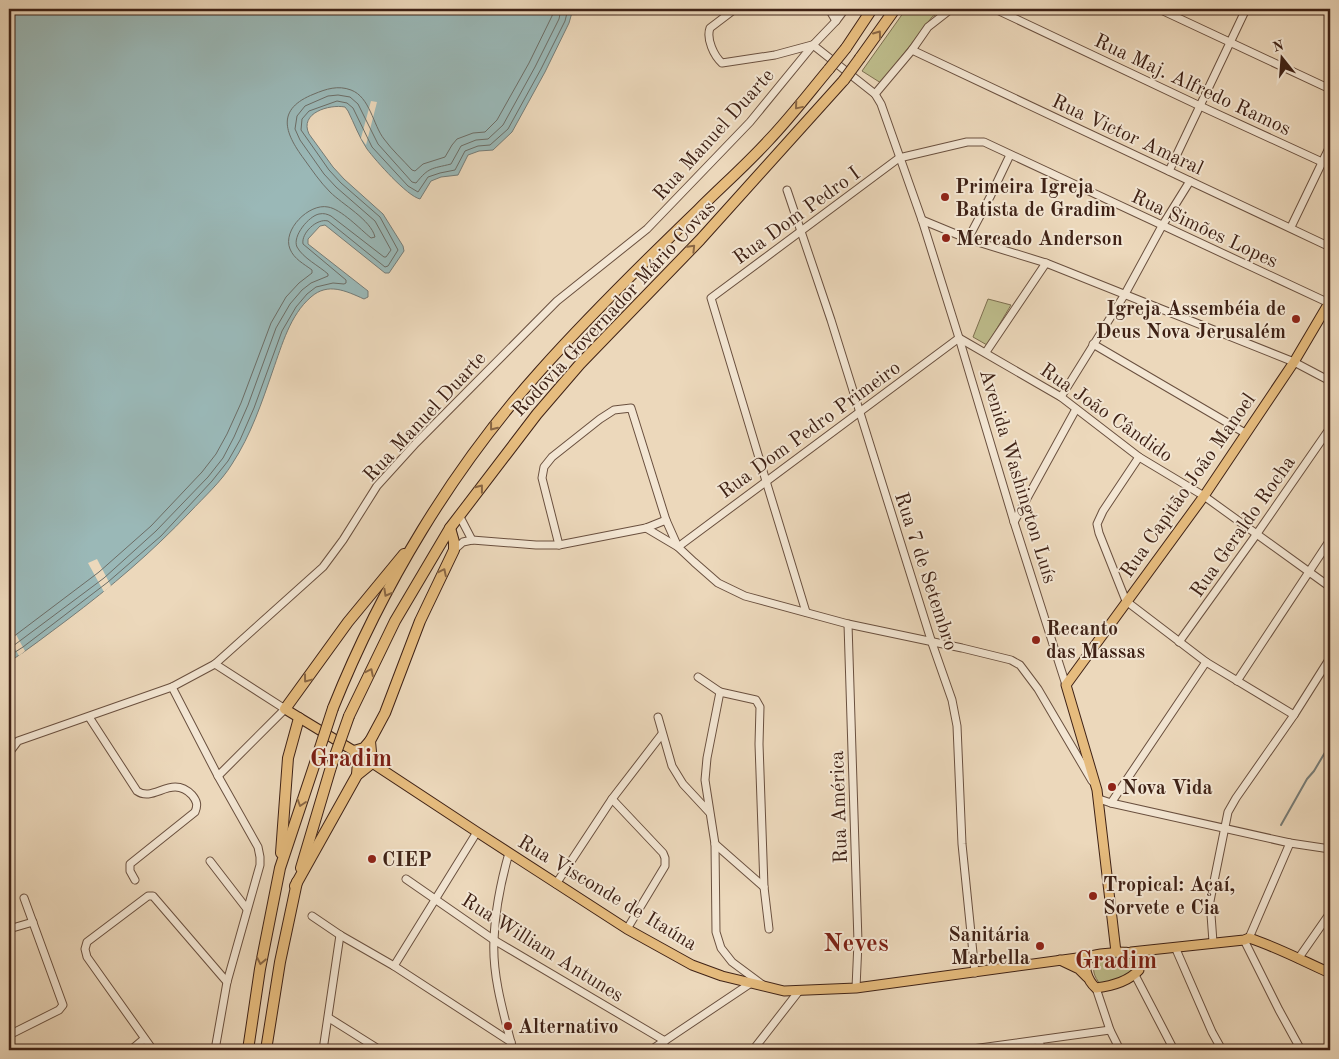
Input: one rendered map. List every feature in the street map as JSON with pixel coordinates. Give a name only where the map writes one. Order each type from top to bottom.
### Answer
[{"type":"highway","name":"Rodovia Governador Mário Covas","points":[[248,1050],[260,968],[280,868],[316,757],[351,663],[413,545],[485,438],[540,371],[631,275],[768,141],[846,48],[872,9]]},
{"type":"highway","name":"Rodovia Governador Mário Covas","points":[[266,1050],[280,962],[295,886],[331,767],[349,716],[395,621],[450,528],[537,414],[568,378],[700,240],[844,80],[895,9]]},
{"type":"highway","points":[[357,775],[358,761],[354,751],[364,748],[370,741],[385,713],[420,621],[454,550],[450,528]]},
{"type":"highway","points":[[284,708],[348,622],[393,566],[413,545]]},
{"type":"highway","points":[[280,868],[288,758],[299,718]]},
{"type":"highway","points":[[295,886],[357,775],[372,763],[370,741]]},
{"type":"main road","name":"Rua Capitão João Manoel","points":[[1066,685],[1204,496],[1294,362],[1330,302]]},
{"type":"main road","name":"Avenida Washington Luís","points":[[1066,685],[1098,795],[1116,952]]},
{"type":"main road","name":"Rua Visconde de Itaúna","points":[[284,708],[354,751],[627,929],[692,965],[722,976],[784,991],[856,988],[1116,952],[1131,952]]},
{"type":"main road","points":[[1131,952],[1247,939],[1266,943],[1330,973]]},
{"type":"main road","points":[[1060,960],[1079,969],[1096,988],[1120,983],[1137,972],[1145,962],[1148,950]]},
{"type":"main road","points":[[1131,952],[1139,960],[1137,972]]},
{"type":"main road","points":[[1087,977],[1087,962],[1092,956]]},
{"type":"street","points":[[734,9],[710,28],[708,33],[712,46],[722,63],[776,55],[812,45]]},
{"type":"street","points":[[829,9],[836,21]]},
{"type":"street","name":"Rua Manuel Duarte","points":[[9,744],[172,687],[215,664],[323,567],[343,540],[377,486],[416,443],[557,301],[647,229],[750,122],[812,45],[845,9]]},
{"type":"street","points":[[875,94],[912,50],[928,27],[951,9]]},
{"type":"street","name":"Rua Maj. Alfredo Ramos","points":[[995,9],[1322,162]]},
{"type":"street","points":[[1159,9],[1330,89]]},
{"type":"street","points":[[1170,170],[1246,9]]},
{"type":"street","name":"Avenida Washington Luís","points":[[812,45],[875,94],[881,104],[922,220],[1066,685]]},
{"type":"street","name":"Rua Victor Amaral","points":[[912,50],[1330,247]]},
{"type":"street","name":"Rua Simões Lopes","points":[[899,158],[977,141],[992,144],[1010,155],[1330,302]]},
{"type":"street","points":[[1291,227],[1330,146]]},
{"type":"street","points":[[968,238],[1010,155]]},
{"type":"street","name":"Rua Dom Pedro I","points":[[766,481],[711,298],[899,158]]},
{"type":"street","points":[[1061,397],[1125,294],[1162,226],[1190,181]]},
{"type":"street","name":"Rua 7 de Setembro","points":[[787,190],[831,320],[932,643],[952,700],[957,726],[962,844],[975,973]]},
{"type":"street","points":[[922,220],[968,238],[1046,263],[1125,294],[1294,362],[1330,381]]},
{"type":"street","points":[[986,352],[1046,263]]},
{"type":"street","name":"Rua João Cândido","points":[[959,338],[1061,397],[1139,457],[1204,496],[1330,587]]},
{"type":"street","name":"Rua Dom Pedro Primeiro","points":[[678,547],[959,338]]},
{"type":"street","points":[[1093,344],[1245,433]]},
{"type":"street","points":[[559,545],[542,478],[544,467],[552,457],[600,419],[614,410],[632,408],[666,520],[678,547]]},
{"type":"street","points":[[1014,522],[1076,409]]},
{"type":"street","name":"Rua Geraldo Rocha","points":[[1179,642],[1330,428]]},
{"type":"street","points":[[1139,457],[1103,511],[1097,524],[1126,601],[1206,662],[1294,715]]},
{"type":"street","points":[[766,481],[806,612]]},
{"type":"street","points":[[459,515],[472,540]]},
{"type":"street","points":[[454,550],[463,542],[472,540],[559,545],[646,528],[666,520]]},
{"type":"street","points":[[646,528],[678,547],[718,583],[746,596],[848,624],[1010,660],[1020,665],[1038,689],[1098,795],[1112,803],[1226,827],[1290,843],[1330,849]]},
{"type":"street","points":[[1237,681],[1330,540]]},
{"type":"street","name":"Rua América","points":[[848,624],[858,942],[856,988]]},
{"type":"street","points":[[1213,942],[1210,901],[1228,812],[1330,658]]},
{"type":"street","points":[[1112,803],[1206,662]]},
{"type":"street","name":"Rua Visconde de Itaúna","points":[[215,664],[284,708]]},
{"type":"street","points":[[698,677],[720,692],[756,700],[759,703],[764,887],[769,929]]},
{"type":"street","points":[[172,687],[218,776],[258,846],[260,857],[260,865],[227,982],[215,1050]]},
{"type":"street","points":[[720,692],[707,758],[705,780],[715,844],[716,932],[721,948],[732,962],[767,988]]},
{"type":"street","points":[[218,776],[284,708]]},
{"type":"street","points":[[89,717],[137,791],[141,794],[148,794],[179,786],[186,789],[196,799],[198,806],[196,812],[130,864],[130,871],[135,880]]},
{"type":"street","points":[[658,717],[672,766],[683,784],[709,812]]},
{"type":"street","points":[[556,884],[612,799],[662,734]]},
{"type":"street","points":[[9,753],[18,742]]},
{"type":"street","points":[[612,799],[663,853],[665,858],[665,866],[627,929]]},
{"type":"street","points":[[394,966],[477,832]]},
{"type":"street","points":[[1290,843],[1247,939],[1279,1010],[1301,1050]]},
{"type":"street","points":[[715,844],[764,887]]},
{"type":"street","points":[[509,853],[497,904],[494,959],[513,1050]]},
{"type":"street","points":[[210,861],[247,909]]},
{"type":"street","name":"Rua William Antunes","points":[[406,879],[494,940],[665,1041]]},
{"type":"street","points":[[153,1050],[87,957],[85,949],[87,942],[148,896],[153,896],[227,982]]},
{"type":"street","points":[[9,1035],[59,1010],[62,1005],[62,1000],[24,898]]},
{"type":"street","points":[[1298,959],[1330,913]]},
{"type":"street","points":[[312,916],[340,935],[394,966],[511,1042]]},
{"type":"street","points":[[9,930],[33,922]]},
{"type":"street","points":[[323,1050],[340,935]]},
{"type":"street","points":[[1175,947],[1212,1032],[1222,1050]]},
{"type":"street","points":[[1137,972],[1174,1050]]},
{"type":"street","points":[[651,1050],[751,983]]},
{"type":"street","points":[[1096,988],[1110,1030],[1120,1050]]},
{"type":"street","points":[[753,1050],[799,990]]},
{"type":"street","points":[[328,1018],[380,1050]]},
{"type":"street","points":[[965,1050],[1110,1030]]},
{"type":"street","points":[[131,1050],[144,1039]]},
{"type":"street","points":[[1038,1040],[1043,1050]]},
{"type":"street","points":[[825,1050],[839,1050]]},
{"type":"shaded area","points":[[906,9],[944,9],[932,17],[881,83],[862,71]]},
{"type":"shaded area","points":[[988,299],[1011,305],[987,345],[973,337]]},
{"type":"shaded area","points":[[1133,955],[1138,962],[1131,977],[1100,984],[1094,973],[1095,960]]},
{"type":"water","points":[[9,9],[573,9],[569,23],[545,72],[512,132],[493,150],[479,151],[468,155],[458,175],[441,177],[431,181],[420,199],[400,185],[371,154],[345,107],[331,107],[312,115],[308,120],[309,134],[344,179],[383,214],[403,246],[404,251],[389,273],[385,273],[325,225],[320,226],[308,239],[308,244],[368,291],[368,297],[364,299],[344,291],[330,289],[317,292],[304,304],[292,321],[250,430],[228,471],[176,527],[131,569],[83,608],[9,662]]},
{"type":"pier","points":[[371,101],[377,102],[366,145],[361,138]]},
{"type":"pier","points":[[97,559],[111,586],[104,592],[88,563]]},
{"type":"pier","points":[[14,631],[25,651],[19,656],[9,637],[9,634]]},
{"type":"waterway","points":[[1281,825],[1307,779],[1330,744]]},
{"type":"place","name":"Primeira Igreja Batista de Gradim","points":[[945,197]]},
{"type":"place","name":"Mercado Anderson","points":[[946,238]]},
{"type":"place","name":"Igreja Assembéia de Deus Nova Jerusalém","points":[[1296,319]]},
{"type":"place","name":"Recanto das Massas","points":[[1036,640]]},
{"type":"place","name":"Nova Vida","points":[[1112,787]]},
{"type":"place","name":"CIEP","points":[[372,859]]},
{"type":"place","name":"Tropical: Açaí, Sorvete e Cia","points":[[1093,896]]},
{"type":"place","name":"Sanitária Marbella","points":[[1040,946]]},
{"type":"place","name":"Alternativo","points":[[508,1026]]},
{"type":"district","name":"Gradim","points":[[351,757]]},
{"type":"district","name":"Neves","points":[[856,942]]},
{"type":"district","name":"Gradim","points":[[1116,959]]}]
